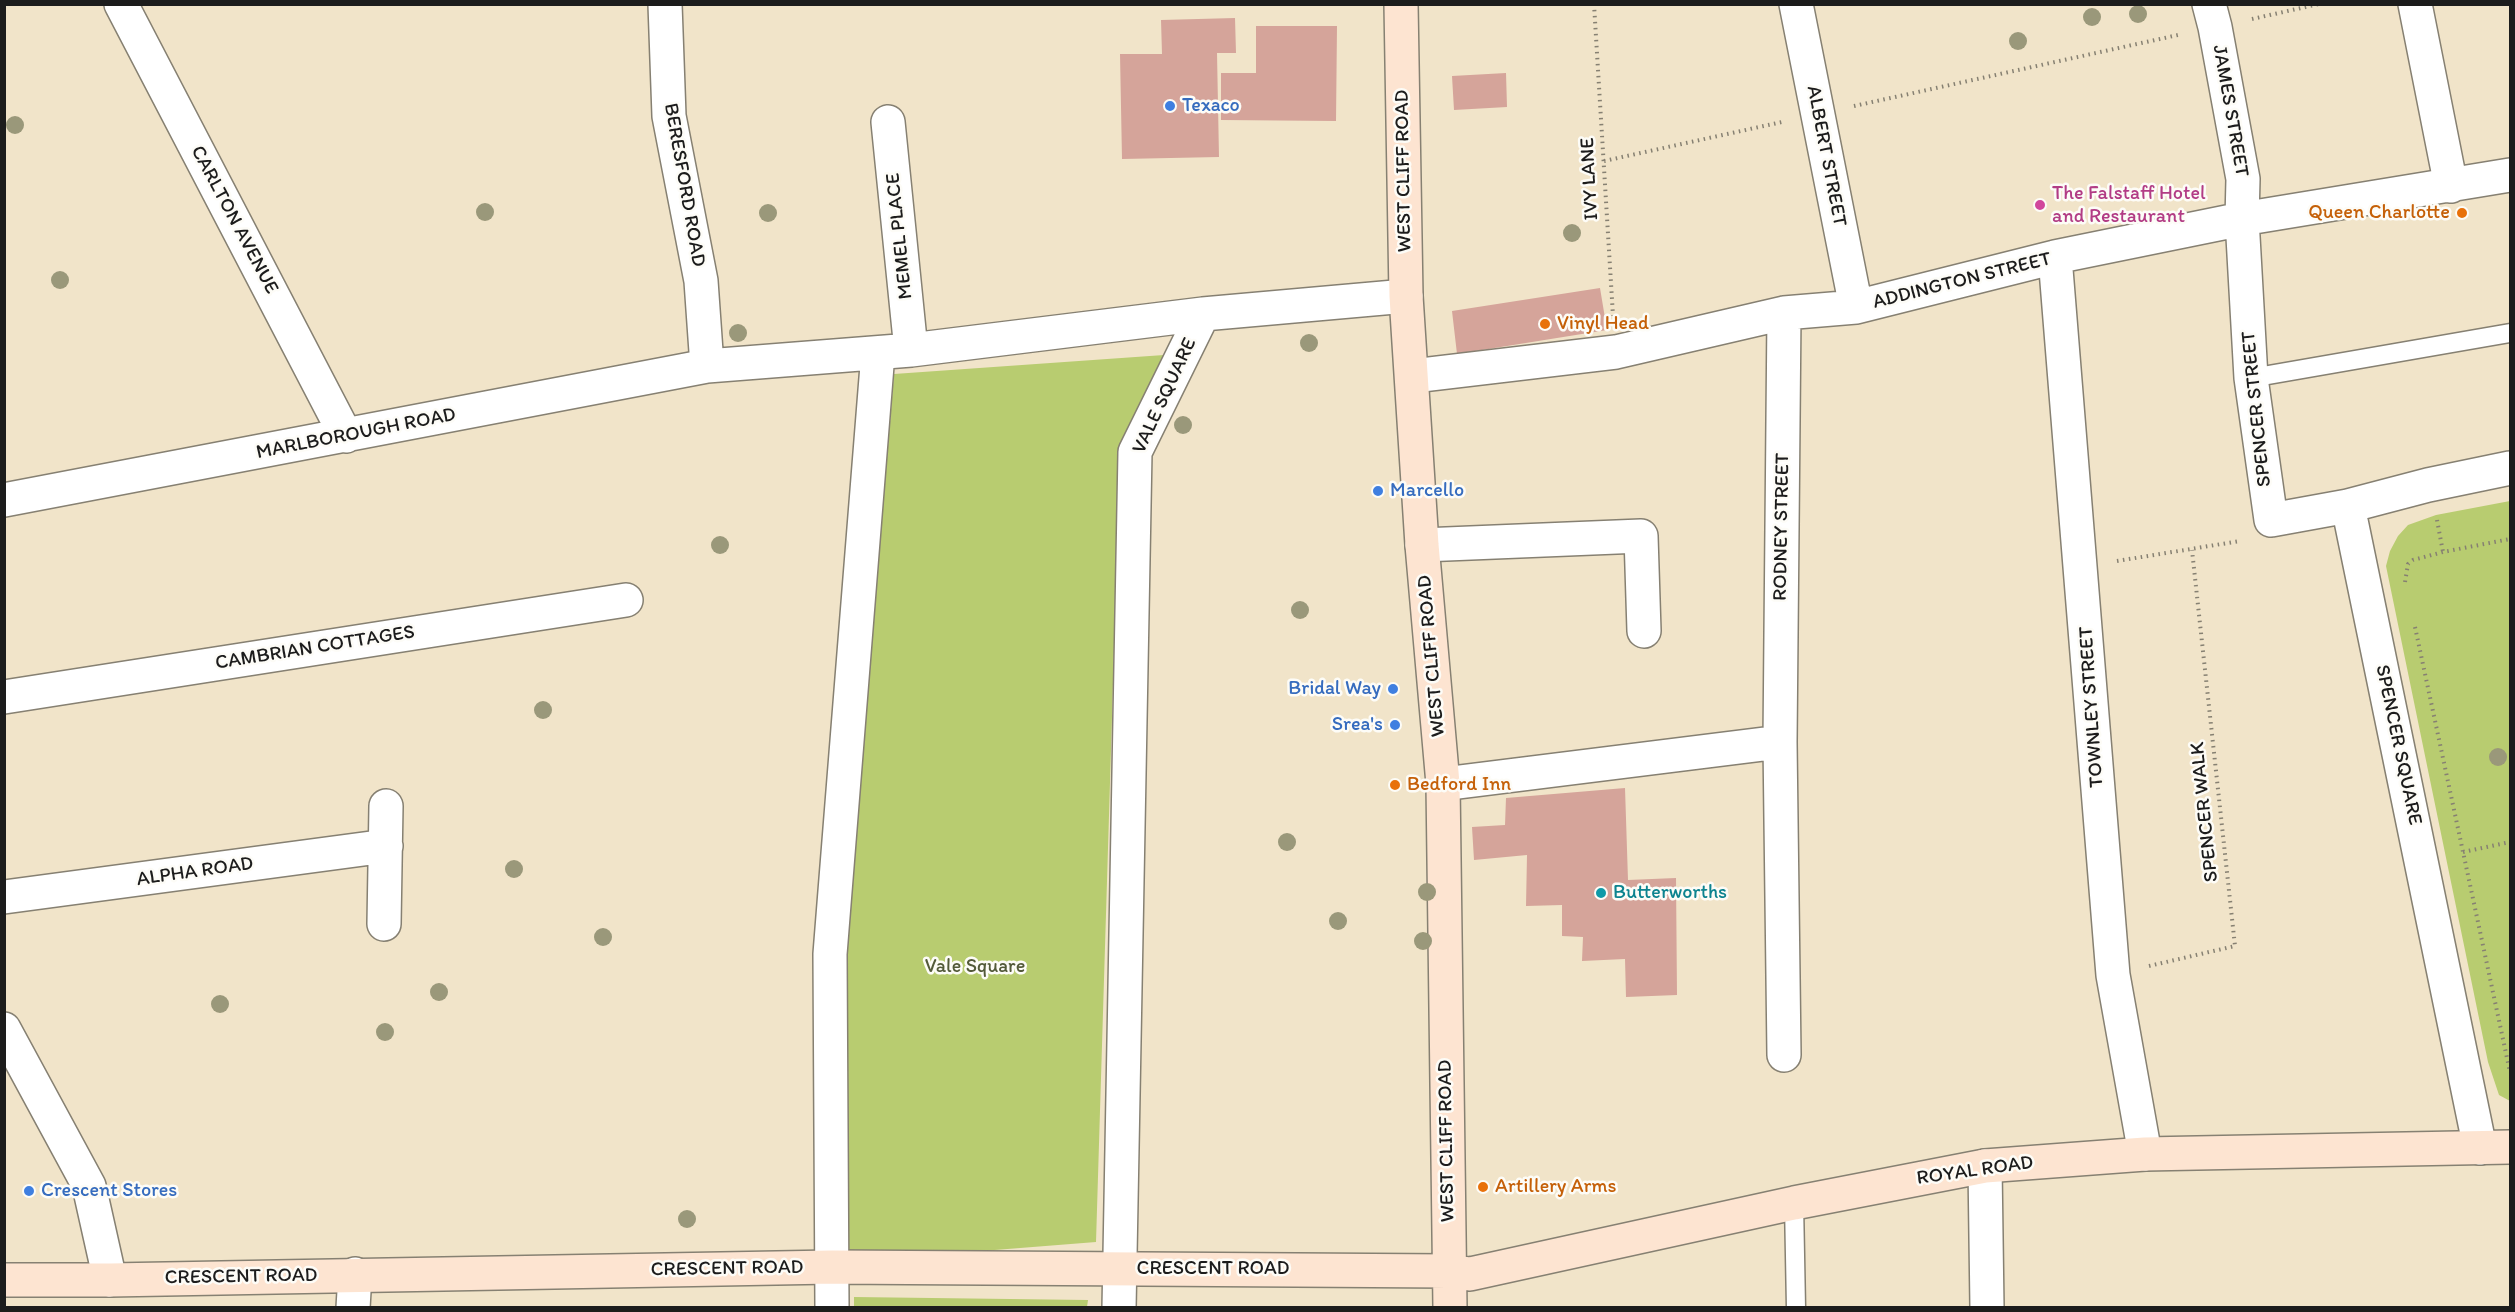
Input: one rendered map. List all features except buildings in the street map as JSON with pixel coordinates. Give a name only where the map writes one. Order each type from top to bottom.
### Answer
[{"type":"street","name":"CARLTON AVENUE","points":[[121,4],[346,436]]},
{"type":"street","name":"BERESFORD ROAD","points":[[665,4],[669,116],[701,281],[707,366]]},
{"type":"street","name":"WEST CLIFF ROAD","points":[[1401,4],[1406,296],[1413,376],[1422,545],[1443,784],[1450,1308]]},
{"type":"street","name":"ALBERT STREET","points":[[1796,4],[1857,307]]},
{"type":"street","points":[[2415,4],[2451,186]]},
{"type":"street","name":"JAMES STREET","points":[[2212,16],[2243,179],[2242,219]]},
{"type":"street","name":"MEMEL PLACE","points":[[888,122],[911,350]]},
{"type":"street","name":"ADDINGTON STREET","points":[[1413,376],[1616,352],[1784,313],[1857,307],[2055,257],[2242,219],[2511,175]]},
{"type":"street","name":"SPENCER STREET","points":[[2242,219],[2251,378],[2271,520]]},
{"type":"street","name":"TOWNLEY STREET","points":[[2055,257],[2113,975],[2145,1154]]},
{"type":"street","name":"VALE SQUARE","points":[[707,366],[911,350],[1203,314],[1406,296]]},
{"type":"street","name":"RODNEY STREET","points":[[1784,313],[1780,742],[1784,1055]]},
{"type":"street","name":"VALE SQUARE","points":[[1119,1308],[1135,452],[1203,314]]},
{"type":"street","points":[[832,1308],[830,954],[878,353]]},
{"type":"street","name":"MARLBOROUGH ROAD","points":[[4,500],[707,366]]},
{"type":"street","points":[[2271,520],[2348,506],[2428,485],[2511,468]]},
{"type":"street","name":"SPENCER SQUARE","points":[[2348,506],[2495,1148]]},
{"type":"street","points":[[1422,545],[1641,536],[1644,631]]},
{"type":"street","name":"CAMBRIAN COTTAGES","points":[[4,697],[626,600]]},
{"type":"street","points":[[1443,784],[1780,742]]},
{"type":"street","points":[[384,924],[386,806]]},
{"type":"street","name":"ALPHA ROAD","points":[[4,897],[386,846]]},
{"type":"street","points":[[4,1029],[89,1186],[110,1280]]},
{"type":"street","name":"ROYAL ROAD","points":[[1449,1271],[1470,1274],[1794,1203],[1984,1166],[2145,1154],[2495,1148]]},
{"type":"street","points":[[1984,1166],[1987,1308]]},
{"type":"street","name":"CRESCENT ROAD","points":[[4,1280],[832,1267],[1449,1271]]},
{"type":"street","points":[[353,1308],[355,1274]]},
{"type":"lane","points":[[2251,378],[2511,333]]},
{"type":"lane","points":[[1794,1203],[1796,1308]]},
{"type":"path","name":"IVY LANE","points":[[1594,4],[1616,352]]},
{"type":"path","points":[[1604,161],[1818,114],[2212,16],[2319,4]]},
{"type":"path","points":[[2081,566],[2192,550],[2261,537],[2271,520]]},
{"type":"path","points":[[2406,588],[2405,572],[2408,564],[2413,560],[2511,539]]},
{"type":"path","name":"SPENCER WALK","points":[[2113,975],[2235,946],[2192,550]]},
{"type":"path","points":[[2412,616],[2511,1072]]},
{"type":"path","points":[[2463,852],[2511,842]]},
{"type":"green space","name":"Vale Square","points":[[1164,355],[1133,432],[1119,487],[1096,1242],[843,1262],[845,958],[894,374]]},
{"type":"green space","points":[[2510,501],[2510,1101],[2499,1095],[2488,1062],[2386,566],[2390,551],[2398,536],[2408,525],[2436,515]]},
{"type":"green space","points":[[854,1297],[1088,1300],[1087,1307],[854,1308]]},
{"type":"place","name":"Texaco","points":[[1170,106]]},
{"type":"place","name":"The Falstaff Hotel and Restaurant","points":[[2040,205]]},
{"type":"place","name":"Queen Charlotte","points":[[2462,213]]},
{"type":"place","name":"Vinyl Head","points":[[1545,324]]},
{"type":"place","name":"Marcello","points":[[1378,491]]},
{"type":"place","name":"Bridal Way","points":[[1393,689]]},
{"type":"place","name":"Srea's","points":[[1395,725]]},
{"type":"place","name":"Bedford Inn","points":[[1395,785]]},
{"type":"place","name":"Butterworths","points":[[1601,893]]},
{"type":"place","name":"Artillery Arms","points":[[1483,1187]]},
{"type":"place","name":"Crescent Stores","points":[[29,1191]]}]
